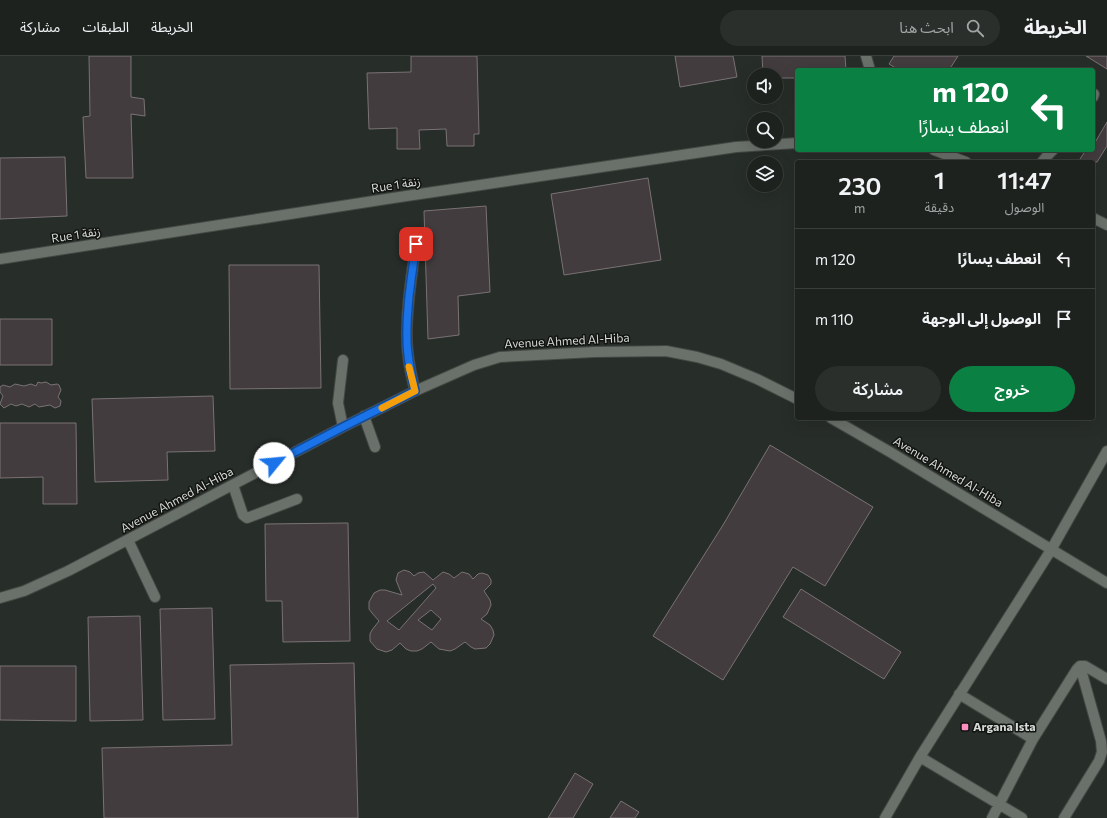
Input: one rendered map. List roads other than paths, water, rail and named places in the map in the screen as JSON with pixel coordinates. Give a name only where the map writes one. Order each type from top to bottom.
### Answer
[{"type":"street","points":[[866,56],[869,68]]},
{"type":"street","name":"Rue 1 زنقة","points":[[0,259],[736,147],[795,143]]},
{"type":"street","points":[[939,152],[961,160]]},
{"type":"street","points":[[1044,160],[1051,152]]},
{"type":"street","points":[[1095,219],[1107,225]]},
{"type":"street","points":[[415,391],[409,368],[407,340],[408,309],[416,244]]},
{"type":"street","name":"Avenue Ahmed Al-Hiba","points":[[0,598],[43,584],[364,416],[415,391],[474,365],[500,357],[594,352],[666,351],[698,357],[721,364],[795,398]]},
{"type":"street","points":[[343,360],[338,403],[343,427]]},
{"type":"street","points":[[364,416],[375,447]]},
{"type":"street","name":"Avenue Ahmed Al-Hiba","points":[[833,420],[1107,583]]},
{"type":"street","points":[[885,818],[920,757],[959,694],[1051,550],[1107,451]]},
{"type":"street","points":[[233,485],[243,515],[247,518],[297,499]]},
{"type":"street","points":[[128,540],[155,597]]},
{"type":"street","points":[[1080,666],[1085,666],[1107,679]]},
{"type":"street","points":[[992,818],[1033,739],[1080,666]]},
{"type":"street","points":[[1064,818],[1099,761],[1102,752],[1101,741],[1080,666]]},
{"type":"street","points":[[959,694],[1033,739]]},
{"type":"street","points":[[920,757],[1022,818]]},
{"type":"place","name":"Argana Ista","points":[[965,727]]}]
